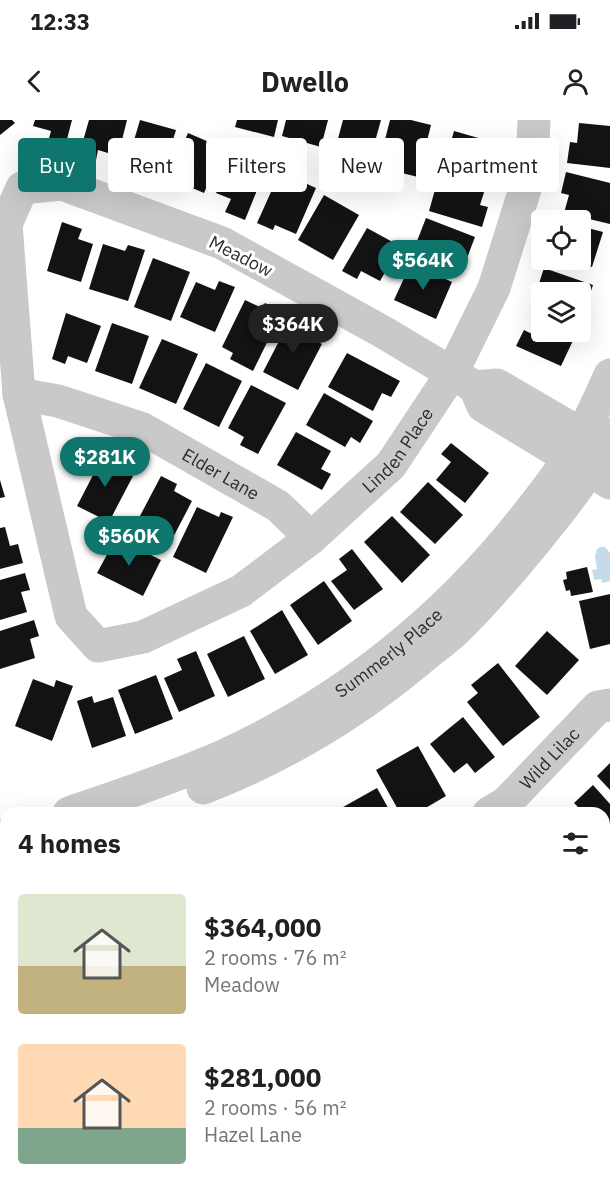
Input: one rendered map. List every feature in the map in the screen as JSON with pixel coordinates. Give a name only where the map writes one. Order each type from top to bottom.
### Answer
[{"type":"street","name":"Linden Place","points":[[18,394],[71,616],[98,646],[143,637],[241,591],[311,538],[391,465],[464,380],[532,167],[534,120]]},
{"type":"street","name":"Meadow","points":[[18,394],[6,224],[22,188],[62,183],[222,243],[383,332],[464,380],[497,385],[596,454]]},
{"type":"street","name":"Summerly Place","points":[[155,807],[226,779],[315,735],[389,685],[454,631],[499,586],[552,520],[596,454],[610,375]]},
{"type":"street","name":"Elder Lane","points":[[18,394],[58,401],[143,429],[278,506],[311,538]]},
{"type":"street","name":"Summerly Place","points":[[86,807],[223,756],[284,725],[352,684],[391,655],[439,612],[596,454]]},
{"type":"street","name":"Wild Lilac","points":[[499,807],[506,803],[598,707],[610,705]]},
{"type":"water","points":[[605,547],[610,553],[610,581],[602,583],[601,579],[594,580],[592,570],[597,569],[595,557],[597,549]]},
{"type":"building","points":[[0,120],[12,120],[15,123],[0,135]]},
{"type":"building","points":[[35,120],[72,120],[67,138],[49,138],[51,131],[33,126]]},
{"type":"building","points":[[89,120],[127,120],[122,138],[108,138],[108,153],[98,150],[96,160],[96,138],[84,138]]},
{"type":"building","points":[[140,120],[176,130],[173,138],[135,138]]},
{"type":"building","points":[[237,120],[278,120],[274,137],[235,127]]},
{"type":"building","points":[[286,120],[328,120],[323,138],[319,138],[319,146],[307,143],[307,138],[282,136]]},
{"type":"building","points":[[343,120],[381,120],[376,138],[338,138]]},
{"type":"building","points":[[390,120],[411,120],[431,125],[428,138],[416,138],[416,176],[404,174],[404,138],[385,138]]},
{"type":"building","points":[[579,123],[610,126],[610,168],[567,163],[570,142],[577,143]]},
{"type":"building","points":[[454,131],[478,138],[452,138]]},
{"type":"building","points":[[188,133],[206,141],[206,188],[204,193],[194,189],[194,138],[186,138]]},
{"type":"building","points":[[566,172],[610,183],[610,224],[591,219],[591,210],[565,210],[569,195],[561,193]]},
{"type":"building","points":[[307,184],[316,188],[296,234],[275,225],[273,230],[257,223],[271,192],[307,192]]},
{"type":"building","points":[[256,192],[245,220],[225,212],[231,199],[216,193]]},
{"type":"building","points":[[434,192],[484,192],[480,205],[488,207],[482,227],[429,211]]},
{"type":"building","points":[[324,195],[359,215],[333,260],[298,240]]},
{"type":"building","points":[[426,218],[475,237],[461,274],[412,254]]},
{"type":"building","points":[[62,222],[82,229],[78,239],[93,244],[81,282],[47,271]]},
{"type":"building","points":[[367,228],[400,246],[380,281],[361,271],[357,279],[342,271]]},
{"type":"building","points":[[591,229],[603,232],[591,267]]},
{"type":"building","points":[[103,244],[125,251],[128,245],[145,250],[128,301],[89,289]]},
{"type":"building","points":[[153,258],[190,272],[171,321],[134,307]]},
{"type":"building","points":[[411,263],[452,282],[436,319],[394,300]]},
{"type":"building","points":[[543,270],[550,270],[584,282],[539,282]]},
{"type":"building","points":[[219,281],[235,287],[215,332],[180,317],[196,282],[215,290]]},
{"type":"building","points":[[245,300],[262,308],[265,303],[282,312],[253,371],[230,359],[233,353],[222,347]]},
{"type":"building","points":[[66,313],[101,326],[87,363],[68,356],[65,364],[52,359]]},
{"type":"building","points":[[291,318],[309,327],[305,335],[322,344],[298,390],[263,372]]},
{"type":"building","points":[[112,323],[149,336],[132,384],[95,371]]},
{"type":"building","points":[[524,330],[531,334],[531,342],[572,342],[561,366],[516,346]]},
{"type":"building","points":[[162,339],[198,354],[176,404],[139,388]]},
{"type":"building","points":[[347,353],[400,381],[391,397],[382,393],[373,411],[328,387]]},
{"type":"building","points":[[206,363],[242,381],[219,427],[183,409]]},
{"type":"building","points":[[251,385],[286,403],[258,454],[240,445],[244,437],[228,428]]},
{"type":"building","points":[[324,393],[373,421],[360,443],[351,437],[345,447],[306,425]]},
{"type":"building","points":[[296,432],[331,451],[321,469],[331,474],[322,490],[277,465]]},
{"type":"building","points":[[451,443],[489,473],[465,503],[436,480],[451,462],[441,454]]},
{"type":"building","points":[[106,450],[121,458],[116,468],[133,476],[109,522],[77,506]]},
{"type":"building","points":[[161,476],[177,484],[174,491],[192,501],[166,551],[131,533]]},
{"type":"building","points":[[0,480],[5,497],[0,498]]},
{"type":"building","points":[[428,482],[463,515],[435,544],[400,512]]},
{"type":"building","points":[[197,507],[219,517],[221,512],[233,517],[206,573],[173,557]]},
{"type":"building","points":[[392,516],[430,555],[402,583],[364,542]]},
{"type":"building","points":[[5,527],[10,546],[18,544],[23,563],[0,569],[0,528]]},
{"type":"building","points":[[116,538],[161,560],[143,596],[97,573]]},
{"type":"building","points":[[352,549],[383,589],[354,610],[331,581],[347,570],[339,559]]},
{"type":"building","points":[[587,567],[593,592],[571,596],[570,590],[566,591],[563,580],[567,579],[566,572]]},
{"type":"building","points":[[25,573],[30,590],[21,592],[27,612],[0,620],[0,580]]},
{"type":"building","points":[[324,581],[352,621],[318,645],[290,605]]},
{"type":"building","points":[[610,594],[610,644],[590,649],[579,601]]},
{"type":"building","points":[[282,610],[308,655],[275,674],[250,631]]},
{"type":"building","points":[[34,620],[39,636],[30,639],[35,658],[0,669],[0,631]]},
{"type":"building","points":[[547,631],[579,660],[547,695],[515,666]]},
{"type":"building","points":[[244,636],[265,679],[228,697],[207,654]]},
{"type":"building","points":[[196,651],[215,696],[179,712],[164,678],[182,670],[177,659]]},
{"type":"building","points":[[498,663],[540,717],[503,746],[467,702],[478,693],[471,685]]},
{"type":"building","points":[[156,675],[173,719],[135,734],[118,690]]},
{"type":"building","points":[[33,679],[54,687],[56,680],[73,686],[52,741],[15,726]]},
{"type":"building","points":[[92,696],[94,703],[113,697],[126,736],[92,748],[77,701]]},
{"type":"building","points":[[463,717],[495,757],[475,773],[467,763],[454,773],[430,744]]},
{"type":"building","points":[[418,746],[446,796],[427,807],[397,807],[376,770]]},
{"type":"building","points":[[610,763],[610,790],[597,776]]},
{"type":"building","points":[[593,785],[610,804],[610,807],[578,807],[574,803]]},
{"type":"building","points":[[377,788],[388,807],[343,807]]}]
